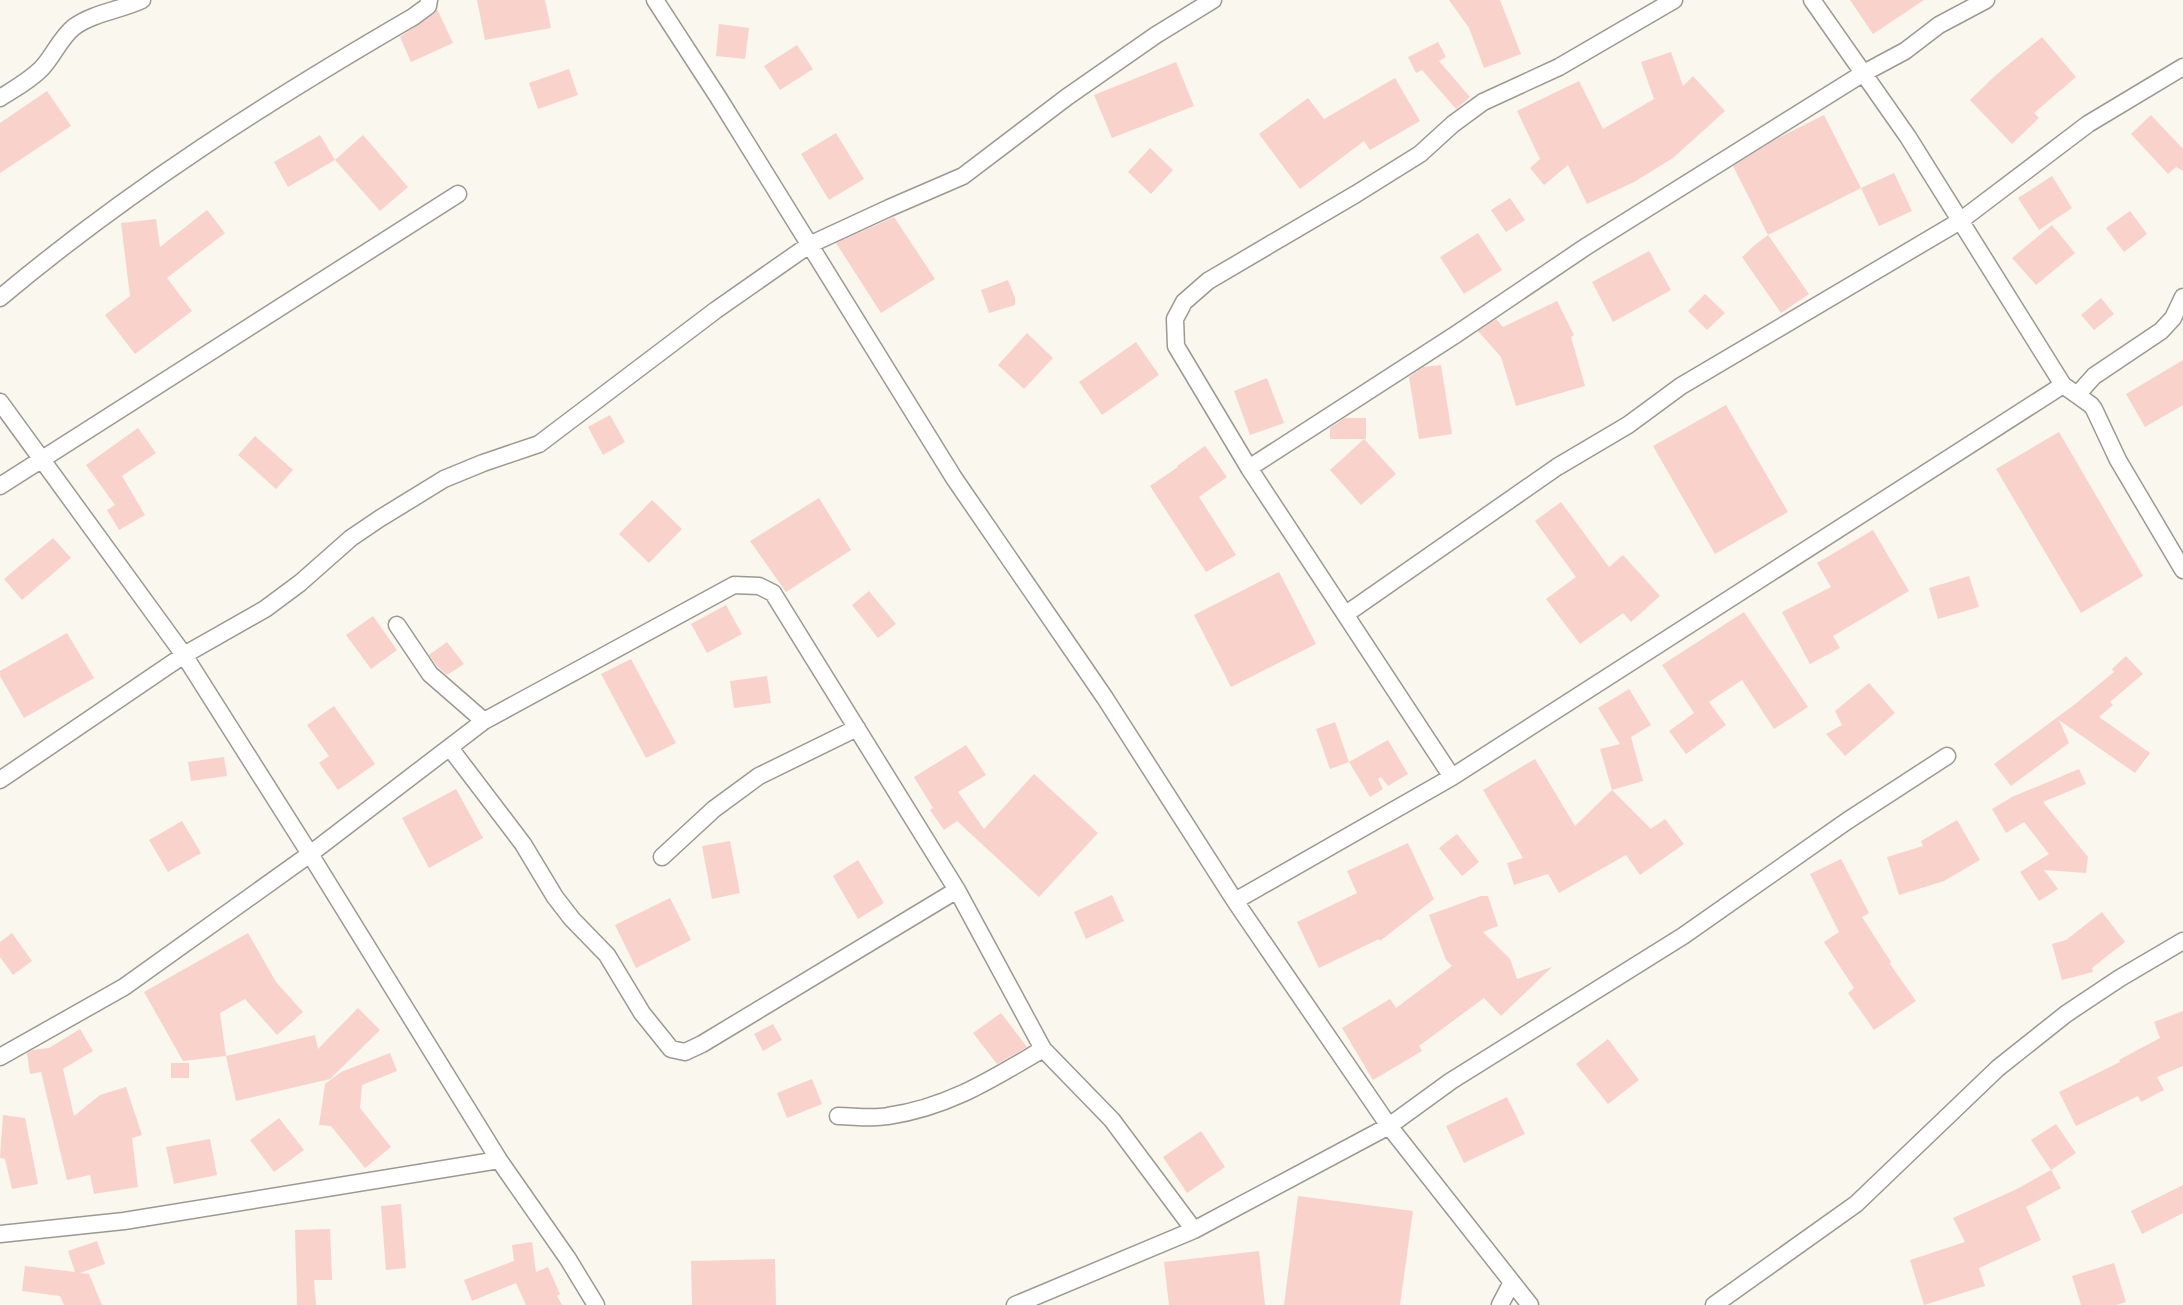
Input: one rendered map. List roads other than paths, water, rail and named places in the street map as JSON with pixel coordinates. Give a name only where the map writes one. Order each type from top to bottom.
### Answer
[{"type":"street","points":[[0,98],[42,68],[74,27],[96,16],[142,0]]},
{"type":"street","points":[[0,298],[90,227],[165,174],[260,110],[413,18],[428,6],[429,0]]},
{"type":"street","points":[[655,0],[718,97],[954,478],[1104,698],[1235,902],[1388,1126],[1530,1305]]},
{"type":"street","points":[[0,780],[184,655],[265,609],[300,583],[351,538],[444,479],[483,463],[539,444],[716,310],[808,245],[963,176],[1075,91],[1156,35],[1213,0]]},
{"type":"street","points":[[1452,777],[1250,468],[1176,346],[1174,319],[1184,302],[1208,281],[1420,154],[1453,124],[1483,102],[1559,66],[1674,0]]},
{"type":"street","points":[[1812,0],[1862,74],[1908,137],[1960,221],[2070,390],[2094,409],[2118,460],[2183,570]]},
{"type":"street","points":[[1250,468],[1455,335],[1587,246],[1862,74],[1905,51],[1939,25],[1986,0]]},
{"type":"street","points":[[1346,614],[1557,467],[1628,425],[1681,386],[1960,221],[2088,124],[2183,67]]},
{"type":"street","points":[[0,486],[458,194]]},
{"type":"street","points":[[1235,902],[1452,777],[2094,376],[2161,331],[2174,318],[2183,297]]},
{"type":"street","points":[[0,402],[184,655],[310,854],[499,1160],[568,1259],[596,1305]]},
{"type":"street","points":[[0,1057],[124,987],[310,854],[484,721],[734,585],[759,586],[773,594],[957,890],[1043,1049],[1112,1120],[1194,1230]]},
{"type":"street","points":[[397,625],[430,674],[484,721]]},
{"type":"street","points":[[662,857],[714,809],[759,776],[856,728]]},
{"type":"street","points":[[450,748],[523,844],[555,897],[572,919],[607,955],[642,1012],[671,1049],[685,1052],[702,1044],[957,890]]},
{"type":"street","points":[[1015,1305],[1194,1230],[1388,1126],[1451,1081],[1683,936],[1847,821],[1947,756]]},
{"type":"street","points":[[1714,1305],[1856,1204],[1998,1068],[2066,1014],[2120,978],[2183,941]]},
{"type":"street","points":[[838,1116],[886,1117],[928,1108],[973,1090],[1043,1049]]},
{"type":"street","points":[[0,1234],[124,1221],[499,1160]]},
{"type":"street","points":[[1500,1305],[1512,1282]]}]
